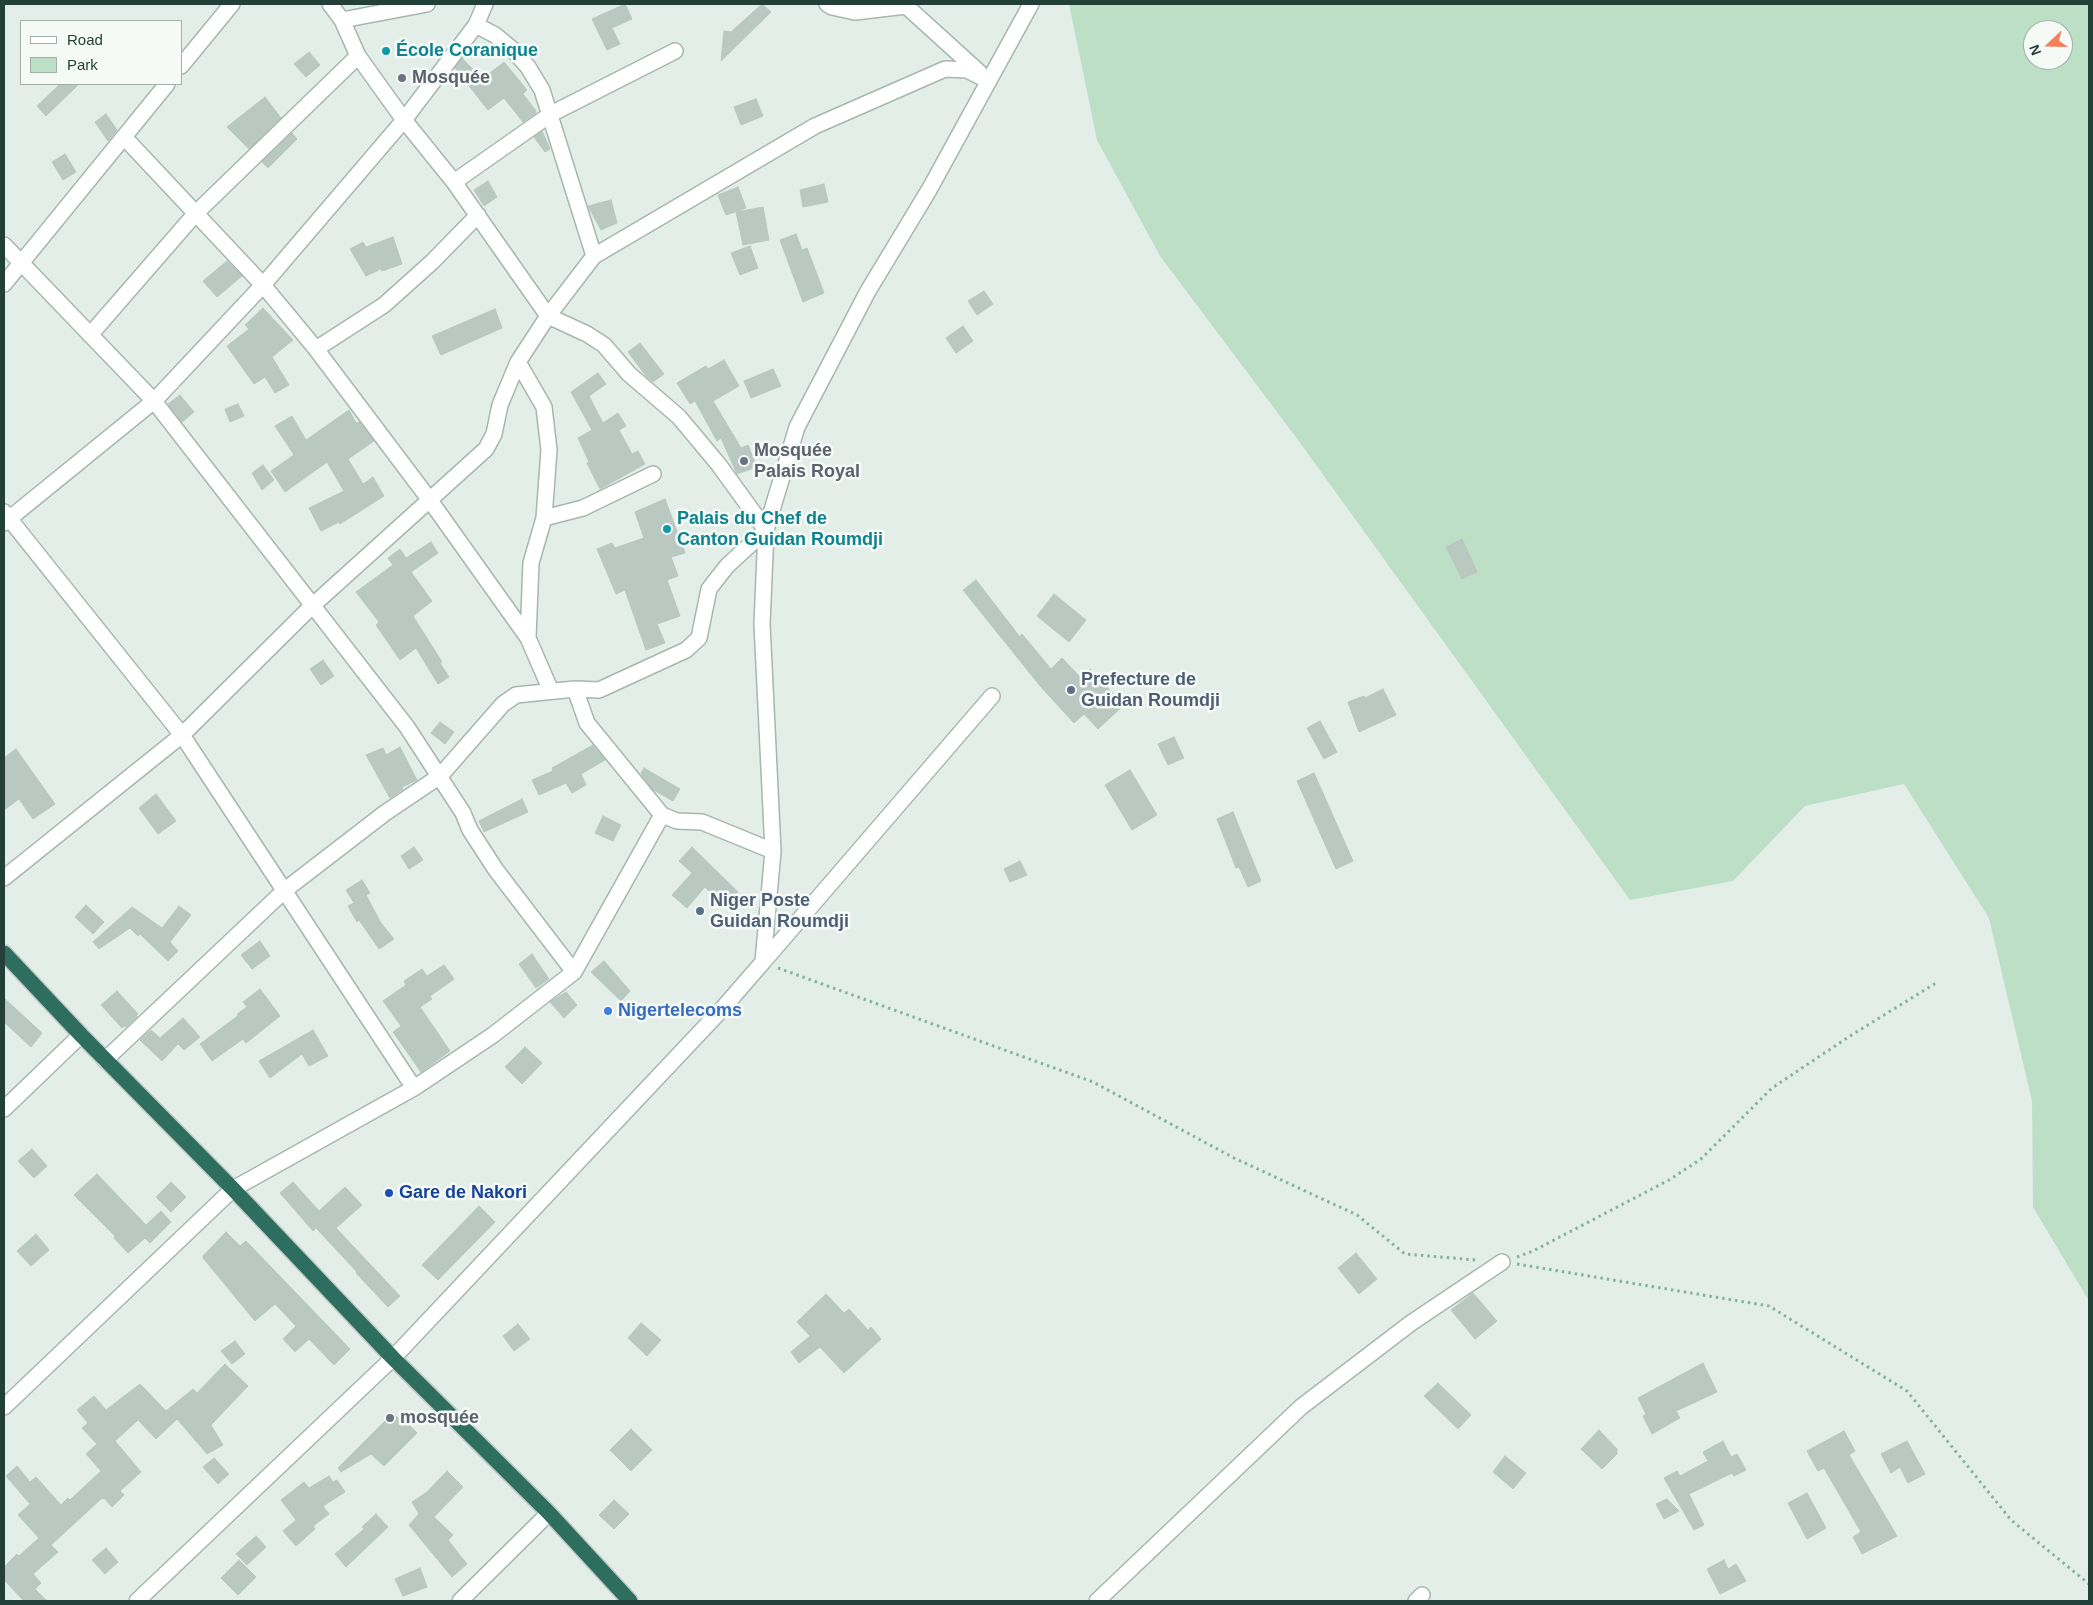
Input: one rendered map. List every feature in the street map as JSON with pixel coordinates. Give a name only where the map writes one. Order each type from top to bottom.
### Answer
[{"type":"highway","points":[[4,953],[105,1060],[233,1189],[393,1358],[549,1513],[630,1601]]},
{"type":"street","points":[[182,65],[232,4]]},
{"type":"street","points":[[330,4],[342,20],[358,56],[404,120],[454,182],[548,316],[587,334],[604,345],[629,374],[679,416],[766,530]]},
{"type":"street","points":[[342,20],[427,4]]},
{"type":"street","points":[[414,1088],[182,736],[5,517],[154,402],[263,285],[404,120],[476,25],[485,4]]},
{"type":"street","points":[[827,4],[832,8],[855,12],[905,5],[989,82]]},
{"type":"street","points":[[764,962],[773,852],[762,624],[766,530],[797,427],[868,291],[929,190],[1031,4]]},
{"type":"street","points":[[476,25],[495,35],[518,55],[542,90],[594,256]]},
{"type":"street","points":[[454,182],[551,114],[675,51]]},
{"type":"street","points":[[90,335],[196,213],[358,56]]},
{"type":"street","points":[[4,878],[182,736],[312,606],[486,449],[494,434],[500,405],[518,362],[548,316],[594,256],[815,126],[945,69],[967,70],[989,82]]},
{"type":"street","points":[[4,284],[166,85]]},
{"type":"street","points":[[124,137],[263,285],[316,349],[429,499],[528,638],[551,691]]},
{"type":"street","points":[[316,349],[384,305],[432,262],[478,215]]},
{"type":"street","points":[[4,245],[154,402],[407,727],[440,776],[463,813],[470,830],[496,870],[574,972]]},
{"type":"street","points":[[518,362],[544,407],[549,450],[544,518],[531,563],[528,638]]},
{"type":"street","points":[[544,518],[582,508],[653,474]]},
{"type":"street","points":[[105,1060],[285,890],[385,813],[440,776],[503,704],[516,695],[575,689],[599,690],[686,650],[699,638],[709,589],[727,566],[766,530]]},
{"type":"street","points":[[575,689],[587,723],[662,815],[678,821],[702,822],[773,852]]},
{"type":"street","points":[[137,1601],[393,1358],[723,1008],[992,696]]},
{"type":"street","points":[[4,1407],[233,1189],[414,1088],[493,1035],[574,972],[662,815]]},
{"type":"street","points":[[4,1109],[81,1035]]},
{"type":"street","points":[[1097,1601],[1301,1407],[1411,1323],[1502,1262]]},
{"type":"street","points":[[460,1601],[549,1513]]},
{"type":"path","points":[[764,962],[1093,1082],[1234,1158],[1357,1215],[1406,1254],[1502,1262],[1769,1306],[1907,1391],[2011,1520],[2089,1584]]},
{"type":"path","points":[[1502,1262],[1533,1251],[1669,1180],[1701,1159],[1772,1088],[1850,1036],[1936,983]]},
{"type":"green space","points":[[1069,4],[2089,4],[2089,1301],[2033,1207],[2032,1101],[1989,918],[1904,784],[1805,806],[1733,881],[1630,900],[1298,440],[1160,256],[1097,140]]},
{"type":"building","points":[[625,4],[632,19],[612,28],[620,44],[607,50],[592,19]]},
{"type":"building","points":[[762,4],[771,12],[721,61],[724,31],[731,32]]},
{"type":"building","points":[[309,52],[320,65],[306,77],[294,64]]},
{"type":"building","points":[[462,58],[482,79],[504,62],[527,90],[523,94],[536,111],[535,114],[523,122],[504,98],[488,110],[455,68]]},
{"type":"building","points":[[59,85],[78,85],[46,116],[37,106]]},
{"type":"building","points":[[265,97],[281,118],[249,149],[227,127]]},
{"type":"building","points":[[756,99],[763,116],[741,125],[734,107]]},
{"type":"building","points":[[106,114],[117,130],[108,141],[95,122]]},
{"type":"building","points":[[542,131],[550,149],[545,152],[534,137]]},
{"type":"building","points":[[292,133],[297,139],[268,168],[262,162]]},
{"type":"building","points":[[65,154],[76,172],[63,180],[52,162]]},
{"type":"building","points":[[488,181],[497,197],[484,206],[474,190]]},
{"type":"building","points":[[824,184],[828,202],[803,207],[800,190]]},
{"type":"building","points":[[738,187],[746,208],[726,215],[718,195]]},
{"type":"building","points":[[611,200],[617,223],[601,230],[588,206]]},
{"type":"building","points":[[763,207],[769,240],[743,245],[736,212]]},
{"type":"building","points":[[796,234],[802,250],[807,248],[824,293],[803,302],[780,240]]},
{"type":"building","points":[[393,237],[402,264],[382,271],[381,269],[366,276],[350,249],[363,242],[366,247]]},
{"type":"building","points":[[750,246],[758,268],[740,275],[731,253]]},
{"type":"building","points":[[227,261],[242,276],[217,297],[203,281]]},
{"type":"building","points":[[984,291],[993,304],[977,315],[968,301]]},
{"type":"building","points":[[263,308],[293,340],[272,357],[289,385],[275,393],[265,377],[254,384],[227,346],[249,329],[245,325]]},
{"type":"building","points":[[495,309],[502,328],[441,355],[432,336]]},
{"type":"building","points":[[963,326],[973,341],[956,353],[946,338]]},
{"type":"building","points":[[640,343],[664,374],[653,382],[646,376],[628,352]]},
{"type":"building","points":[[724,360],[739,386],[713,401],[741,448],[748,445],[757,467],[737,474],[721,438],[717,441],[695,401],[690,404],[677,383],[706,366],[708,369]]},
{"type":"building","points":[[773,369],[781,386],[751,398],[744,381]]},
{"type":"building","points":[[598,373],[606,384],[589,396],[603,423],[618,413],[626,426],[619,430],[632,454],[638,451],[645,464],[600,489],[587,463],[589,462],[578,438],[592,430],[571,392]]},
{"type":"building","points":[[180,395],[194,412],[182,422],[168,404]]},
{"type":"building","points":[[238,404],[244,416],[230,422],[225,409]]},
{"type":"building","points":[[349,410],[356,423],[359,422],[374,441],[348,459],[363,484],[373,477],[384,496],[340,524],[339,522],[321,531],[309,508],[344,491],[327,462],[285,492],[271,471],[294,455],[275,426],[292,416],[306,440]]},
{"type":"building","points":[[263,465],[274,480],[262,490],[252,473]]},
{"type":"building","points":[[665,499],[685,553],[671,557],[678,576],[667,580],[680,616],[657,624],[665,643],[646,650],[625,590],[616,594],[597,549],[612,543],[615,548],[644,538],[635,512]]},
{"type":"building","points":[[1462,539],[1477,572],[1462,579],[1446,547]]},
{"type":"building","points":[[431,542],[438,553],[411,572],[432,601],[413,616],[442,662],[440,663],[449,677],[438,684],[416,648],[400,660],[376,625],[379,622],[356,592],[393,565],[388,558],[400,549],[406,558]]},
{"type":"building","points":[[976,580],[1020,637],[1022,634],[1051,669],[1062,658],[1081,678],[1090,669],[1124,705],[1098,729],[1084,714],[1074,723],[1041,687],[963,590]]},
{"type":"building","points":[[1054,594],[1086,620],[1069,642],[1037,616]]},
{"type":"building","points":[[323,660],[334,676],[321,685],[310,669]]},
{"type":"building","points":[[1383,689],[1396,715],[1359,732],[1348,702],[1364,696],[1365,698]]},
{"type":"building","points":[[1320,721],[1337,752],[1324,759],[1307,728]]},
{"type":"building","points":[[440,722],[454,732],[445,744],[431,733]]},
{"type":"building","points":[[1174,737],[1184,758],[1168,765],[1158,744]]},
{"type":"building","points":[[593,745],[605,760],[581,774],[586,785],[572,793],[566,783],[539,795],[532,780],[553,771],[552,768]]},
{"type":"building","points":[[400,747],[417,780],[402,787],[403,789],[390,798],[366,755],[383,748],[386,755]]},
{"type":"building","points":[[16,749],[55,804],[33,819],[19,799],[4,810],[4,758]]},
{"type":"building","points":[[644,768],[680,789],[673,801],[652,789],[641,774]]},
{"type":"building","points":[[1130,770],[1157,815],[1132,830],[1105,785]]},
{"type":"building","points":[[1314,773],[1353,861],[1336,869],[1297,781]]},
{"type":"building","points":[[156,794],[176,821],[158,834],[139,808]]},
{"type":"building","points":[[522,799],[528,812],[484,832],[479,821]]},
{"type":"building","points":[[1233,812],[1261,881],[1248,887],[1239,867],[1236,868],[1217,819]]},
{"type":"building","points":[[603,816],[621,825],[613,841],[595,833]]},
{"type":"building","points":[[414,847],[423,860],[409,869],[401,856]]},
{"type":"building","points":[[692,847],[738,892],[724,906],[705,887],[687,908],[672,895],[692,873],[679,861]]},
{"type":"building","points":[[1020,861],[1027,875],[1010,882],[1004,869]]},
{"type":"building","points":[[362,880],[370,893],[366,895],[381,923],[394,939],[379,949],[359,920],[357,922],[348,906],[354,903],[346,890]]},
{"type":"building","points":[[86,905],[104,922],[93,934],[75,917]]},
{"type":"building","points":[[179,906],[191,915],[170,942],[178,951],[168,961],[140,934],[138,936],[130,928],[99,949],[93,942],[132,907],[162,928]]},
{"type":"building","points":[[260,941],[270,956],[252,969],[241,955]]},
{"type":"building","points":[[532,954],[549,979],[536,988],[519,964]]},
{"type":"building","points":[[604,961],[630,991],[621,1001],[591,972]]},
{"type":"building","points":[[444,965],[454,979],[430,996],[432,999],[420,1007],[450,1051],[421,1072],[393,1032],[401,1026],[383,1001],[406,985],[404,981],[422,969],[427,976]]},
{"type":"building","points":[[260,989],[280,1016],[246,1043],[243,1039],[212,1061],[200,1044],[239,1015],[237,1014],[247,1007],[243,1002]]},
{"type":"building","points":[[117,991],[138,1014],[126,1027],[122,1028],[101,1005]]},
{"type":"building","points":[[566,992],[577,1005],[564,1018],[550,1002]]},
{"type":"building","points":[[4,998],[42,1033],[31,1047],[4,1022]]},
{"type":"building","points":[[183,1018],[200,1037],[184,1050],[178,1044],[162,1061],[140,1040],[151,1030],[160,1038]]},
{"type":"building","points":[[313,1030],[328,1056],[309,1066],[302,1054],[270,1078],[259,1061]]},
{"type":"building","points":[[525,1047],[542,1063],[522,1084],[505,1067]]},
{"type":"building","points":[[32,1149],[47,1166],[34,1178],[18,1161]]},
{"type":"building","points":[[97,1174],[146,1225],[161,1211],[171,1222],[150,1243],[145,1238],[128,1253],[114,1238],[115,1236],[74,1195]]},
{"type":"building","points":[[171,1182],[186,1197],[171,1212],[156,1197]]},
{"type":"building","points":[[293,1182],[319,1211],[345,1187],[362,1205],[336,1228],[400,1296],[388,1307],[316,1228],[313,1231],[280,1193]]},
{"type":"building","points":[[479,1206],[495,1222],[438,1280],[422,1265]]},
{"type":"building","points":[[226,1232],[240,1246],[246,1241],[350,1349],[334,1365],[309,1339],[295,1352],[283,1339],[296,1326],[275,1304],[255,1321],[203,1258]]},
{"type":"building","points":[[36,1234],[49,1250],[31,1266],[17,1251]]},
{"type":"building","points":[[1356,1253],[1377,1279],[1359,1294],[1338,1268]]},
{"type":"building","points":[[1473,1293],[1497,1321],[1475,1339],[1451,1310]]},
{"type":"building","points":[[826,1294],[844,1313],[849,1309],[868,1330],[871,1327],[881,1339],[844,1373],[820,1347],[799,1363],[791,1352],[810,1336],[797,1322]]},
{"type":"building","points":[[641,1323],[661,1340],[647,1356],[628,1338]]},
{"type":"building","points":[[518,1324],[530,1339],[514,1351],[503,1336]]},
{"type":"building","points":[[235,1341],[245,1354],[232,1364],[221,1351]]},
{"type":"building","points":[[1703,1363],[1717,1392],[1676,1411],[1680,1418],[1652,1434],[1643,1416],[1646,1414],[1638,1398]]},
{"type":"building","points":[[225,1364],[248,1386],[211,1425],[223,1445],[207,1454],[177,1419],[156,1439],[138,1420],[115,1441],[141,1472],[120,1491],[124,1495],[112,1507],[104,1498],[101,1499],[51,1545],[58,1552],[33,1574],[41,1583],[35,1589],[47,1601],[24,1601],[4,1580],[4,1567],[17,1554],[19,1556],[39,1538],[18,1515],[30,1504],[6,1476],[17,1466],[30,1482],[36,1477],[61,1505],[68,1498],[70,1500],[101,1471],[86,1454],[97,1444],[82,1428],[88,1423],[77,1410],[94,1396],[106,1410],[140,1384],[166,1411],[193,1389],[197,1393]]},
{"type":"building","points":[[1438,1383],[1471,1415],[1458,1429],[1424,1396]]},
{"type":"building","points":[[393,1413],[402,1422],[404,1420],[417,1433],[384,1466],[371,1454],[341,1472],[338,1468]]},
{"type":"building","points":[[631,1429],[652,1450],[631,1471],[610,1450]]},
{"type":"building","points":[[1599,1430],[1617,1449],[1617,1454],[1602,1469],[1581,1449]]},
{"type":"building","points":[[1844,1431],[1855,1451],[1849,1455],[1897,1536],[1862,1554],[1853,1537],[1861,1532],[1824,1468],[1818,1471],[1807,1451]]},
{"type":"building","points":[[1723,1441],[1731,1457],[1737,1454],[1746,1470],[1734,1476],[1732,1473],[1689,1494],[1704,1525],[1694,1530],[1664,1478],[1677,1471],[1680,1476],[1708,1461],[1703,1452]]},
{"type":"building","points":[[1907,1441],[1925,1474],[1908,1483],[1900,1467],[1891,1473],[1881,1454]]},
{"type":"building","points":[[1505,1456],[1526,1473],[1513,1489],[1493,1472]]},
{"type":"building","points":[[214,1458],[229,1474],[218,1484],[203,1467]]},
{"type":"building","points":[[447,1471],[463,1487],[434,1517],[453,1535],[448,1540],[467,1564],[452,1577],[409,1525],[419,1514],[412,1502],[427,1492]]},
{"type":"building","points":[[329,1476],[333,1482],[337,1480],[345,1492],[323,1506],[329,1514],[313,1526],[315,1529],[296,1546],[283,1531],[296,1520],[281,1500],[304,1482],[309,1488]]},
{"type":"building","points":[[1807,1493],[1826,1528],[1807,1539],[1788,1503]]},
{"type":"building","points":[[1667,1499],[1679,1511],[1664,1519],[1656,1504]]},
{"type":"building","points":[[614,1500],[629,1514],[614,1529],[599,1515]]},
{"type":"building","points":[[376,1514],[388,1527],[346,1567],[335,1554],[364,1529],[362,1527]]},
{"type":"building","points":[[256,1536],[266,1547],[247,1565],[236,1554]]},
{"type":"building","points":[[106,1548],[118,1562],[105,1574],[92,1560]]},
{"type":"building","points":[[239,1560],[256,1577],[238,1595],[221,1578]]},
{"type":"building","points":[[1724,1560],[1728,1569],[1736,1564],[1746,1581],[1720,1594],[1707,1569]]},
{"type":"building","points":[[420,1568],[427,1587],[403,1596],[395,1579]]},
{"type":"place","name":"École Coranique","points":[[386,51]]},
{"type":"place","name":"Mosquée","points":[[402,78]]},
{"type":"place","name":"Mosquée Palais Royal","points":[[744,461]]},
{"type":"place","name":"Palais du Chef de Canton Guidan Roumdji","points":[[667,529]]},
{"type":"place","name":"Prefecture de Guidan Roumdji","points":[[1071,690]]},
{"type":"place","name":"Niger Poste Guidan Roumdji","points":[[700,911]]},
{"type":"place","name":"Nigertelecoms","points":[[608,1011]]},
{"type":"place","name":"Gare de Nakori","points":[[389,1193]]},
{"type":"place","name":"mosquée","points":[[390,1418]]}]
